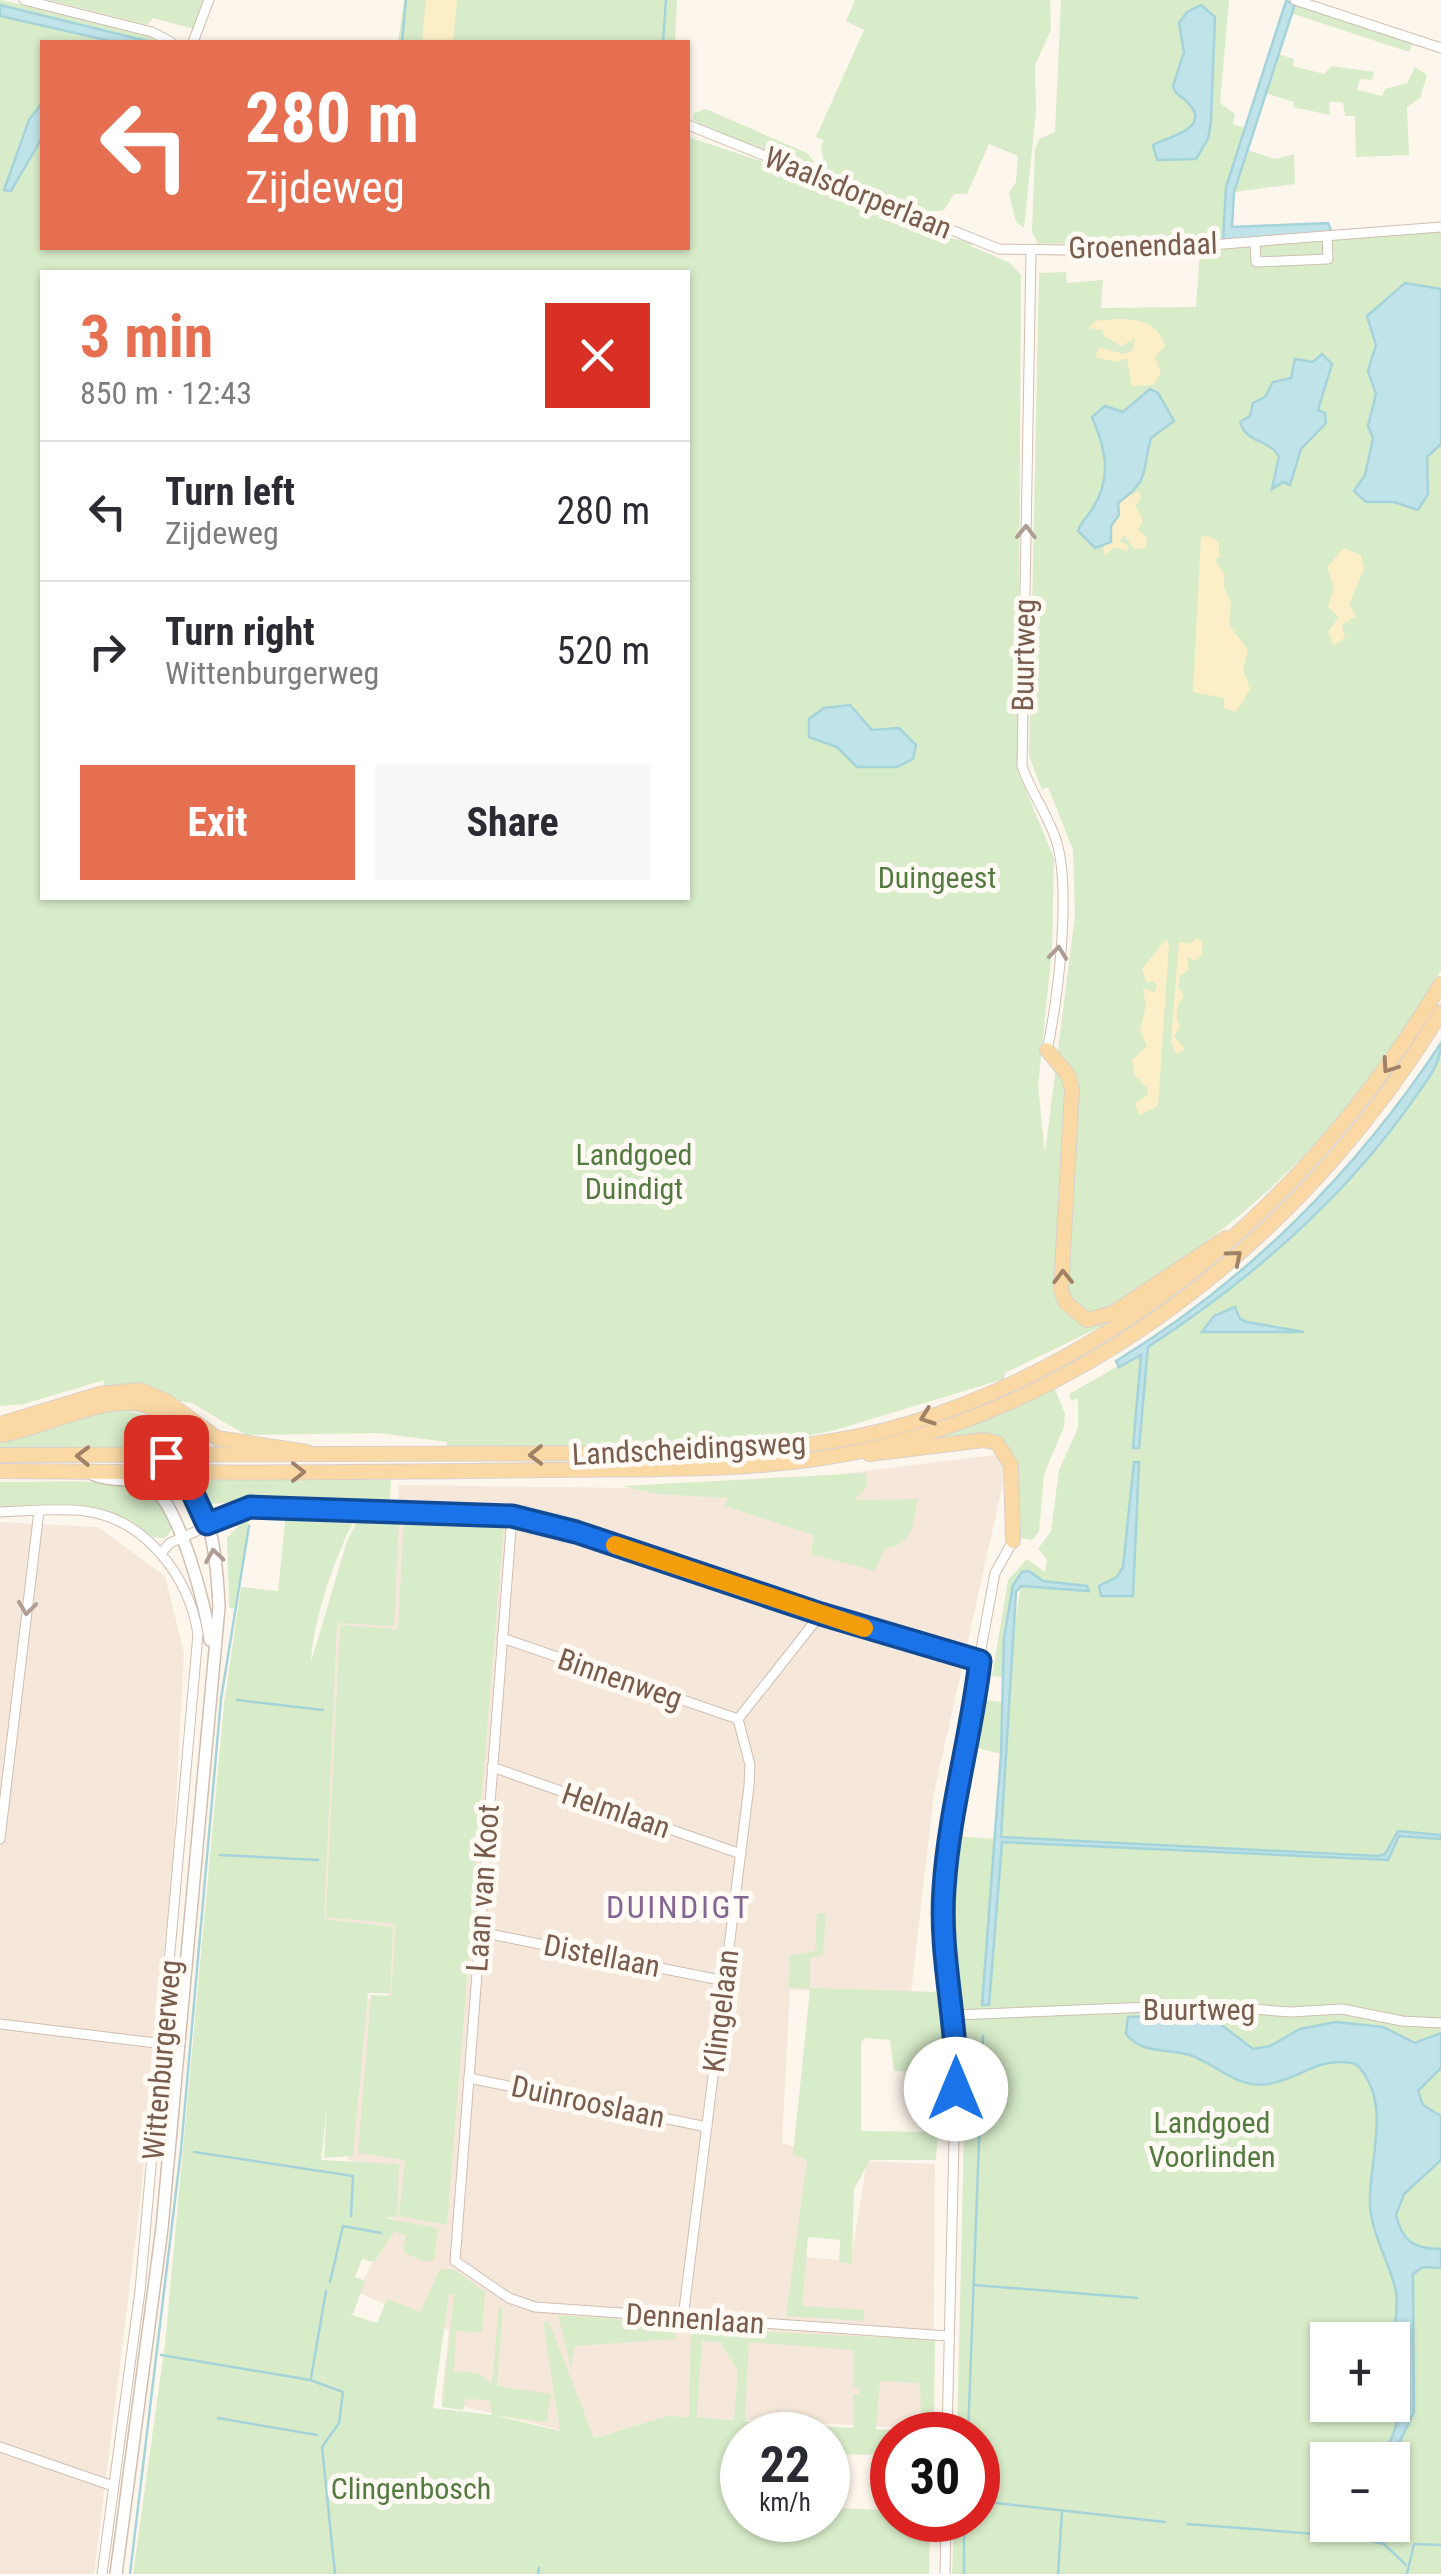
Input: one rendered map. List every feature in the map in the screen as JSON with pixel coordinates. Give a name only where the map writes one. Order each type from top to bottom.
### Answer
[{"type":"main road","name":"Landscheidingsweg","points":[[0,1455],[166,1457],[204,1472],[750,1451],[852,1438],[910,1423],[1017,1380],[1090,1342],[1153,1302],[1244,1229],[1322,1152],[1369,1095],[1441,984]]},
{"type":"main road","name":"Landscheidingsweg","points":[[0,1470],[86,1472],[332,1458],[391,1465],[750,1466],[844,1454],[912,1438],[1021,1394],[1158,1316],[1257,1238],[1308,1188],[1380,1105],[1441,1012]]},
{"type":"main road","points":[[1047,1050],[1068,1075],[1072,1089],[1062,1290],[1076,1314],[1087,1320],[1113,1313],[1213,1244],[1244,1229]]},
{"type":"main road","points":[[0,1424],[100,1394],[140,1390],[166,1401],[217,1438],[332,1458]]},
{"type":"main road","points":[[0,1435],[41,1427],[109,1404],[131,1402],[146,1405],[164,1417],[186,1465]]},
{"type":"main road","points":[[844,1454],[894,1454],[984,1440],[996,1443],[1011,1465],[1013,1541]]},
{"type":"street","points":[[24,0],[152,32],[166,40]]},
{"type":"street","points":[[195,40],[209,0]]},
{"type":"street","points":[[1295,0],[1441,48]]},
{"type":"street","name":"Waalsdorperlaan","points":[[690,126],[999,249],[1031,251]]},
{"type":"street","name":"Groenendaal","points":[[1031,251],[1133,251],[1441,227]]},
{"type":"street","name":"Groenendaal","points":[[1256,243],[1256,262],[1328,259],[1327,236]]},
{"type":"street","name":"Buurtweg","points":[[1031,251],[1022,766],[1053,831],[1062,865],[1061,924],[1047,1050]]},
{"type":"street","name":"Wittenburgerweg","points":[[116,2574],[162,2228],[219,1607],[207,1524],[186,1465]]},
{"type":"street","name":"Wittenburgerweg","points":[[86,1472],[105,1481],[142,1483],[155,1489],[168,1503],[208,1621],[212,1660]]},
{"type":"street","points":[[0,1512],[105,1516],[162,1553],[180,1538],[250,1507],[512,1516],[576,1532],[821,1614],[980,1661]]},
{"type":"street","points":[[0,1839],[39,1511]]},
{"type":"street","name":"Laan van Koot","points":[[456,2261],[512,1516]]},
{"type":"street","points":[[947,2412],[955,2015],[942,1934],[944,1890],[952,1806],[994,1572],[1013,1541]]},
{"type":"street","name":"Wittenburgerweg","points":[[102,2574],[140,2291],[198,1651],[194,1610],[162,1553]]},
{"type":"street","points":[[738,1719],[821,1614]]},
{"type":"street","name":"Binnenweg","points":[[502,1638],[738,1719]]},
{"type":"street","name":"Klingelaan","points":[[683,2318],[750,1765],[738,1719]]},
{"type":"street","name":"Helmlaan","points":[[492,1767],[740,1854]]},
{"type":"street","name":"Distellaan","points":[[480,1932],[725,1981]]},
{"type":"street","name":"Buurtweg","points":[[955,2015],[1199,2005],[1291,2012],[1342,2009],[1402,2022],[1441,2023]]},
{"type":"street","points":[[0,2024],[164,2044]]},
{"type":"street","name":"Duinrooslaan","points":[[469,2078],[707,2127]]},
{"type":"street","name":"Dennenlaan","points":[[456,2261],[509,2298],[535,2308],[948,2336]]},
{"type":"street","points":[[0,2446],[113,2486]]},
{"type":"street","points":[[945,2574],[946,2542]]},
{"type":"shaded area","points":[[994,1455],[1003,1463],[1003,1483],[934,1793],[911,1993],[790,1990],[782,2143],[819,2153],[802,2257],[851,2261],[867,2161],[935,2164],[933,2412],[870,2412],[870,2426],[850,2425],[850,2412],[720,2412],[720,2419],[668,2416],[593,2438],[441,2401],[449,2330],[358,2293],[393,2217],[396,2168],[348,2160],[362,1999],[388,1999],[391,1938],[319,1929],[331,1621],[390,1622],[399,1485],[634,1488],[808,1478]]},
{"type":"shaded area","points":[[0,1522],[98,1527],[165,1576],[184,1653],[173,1858],[140,2203],[94,2574],[0,2574]]},
{"type":"green space","name":"Landgoed Duindigt","points":[[0,0],[129,27],[154,38],[40,40],[40,250],[690,250],[690,138],[800,174],[954,239],[972,241],[971,246],[1010,263],[1021,275],[1018,771],[1054,858],[1052,950],[1038,1086],[1045,1153],[1075,915],[1073,850],[1048,787],[1042,790],[1029,756],[1039,273],[1066,272],[1067,283],[1103,280],[1101,308],[1196,307],[1200,251],[1441,231],[1441,970],[1386,1056],[1325,1133],[1255,1202],[1216,1234],[1149,1283],[1103,1308],[1110,1322],[1005,1373],[1004,1379],[832,1431],[742,1448],[447,1449],[447,1442],[379,1433],[246,1435],[192,1403],[103,1390],[104,1380],[24,1404],[0,1406],[0,8],[114,33],[0,5]]},
{"type":"green space","points":[[48,0],[205,0],[194,29],[153,18],[147,25]]},
{"type":"green space","points":[[404,0],[677,0],[675,40],[398,40]]},
{"type":"green space","points":[[855,0],[1050,0],[1051,30],[1035,65],[1036,112],[1024,228],[1016,222],[1009,193],[1016,182],[1018,156],[989,144],[967,194],[954,194],[944,210],[930,212],[826,172],[821,147],[824,140],[816,137],[864,30],[846,21]]},
{"type":"green space","points":[[1061,0],[1229,0],[1220,103],[1235,114],[1233,124],[1245,128],[1226,187],[1223,241],[1038,244],[1032,231],[1035,150],[1039,139],[1055,132]]},
{"type":"green space","points":[[1295,4],[1413,43],[1409,52],[1291,13]]},
{"type":"green space","points":[[1275,53],[1294,59],[1293,66],[1324,74],[1332,66],[1374,72],[1372,80],[1360,79],[1357,90],[1382,96],[1385,89],[1407,83],[1415,67],[1427,75],[1420,98],[1407,107],[1409,155],[1356,157],[1355,116],[1345,116],[1343,102],[1329,102],[1330,115],[1293,107],[1294,102],[1262,92]]},
{"type":"green space","points":[[706,109],[807,153],[814,162],[805,167],[701,125],[693,119],[694,113]]},
{"type":"green space","points":[[1247,150],[1275,159],[1294,154],[1295,184],[1234,192]]},
{"type":"green space","name":"Landgoed Voorlinden","points":[[1441,1056],[1441,2574],[952,2574],[953,2542],[1000,2542],[1000,2412],[958,2412],[966,2043],[949,1962],[946,1917],[953,1836],[1011,1840],[1000,1837],[1010,1648],[1021,1586],[1016,1578],[1004,1638],[1003,1677],[992,1676],[1008,1580],[1027,1559],[1045,1572],[1047,1559],[1038,1549],[1051,1531],[1059,1470],[1078,1428],[1078,1398],[1072,1401],[1069,1394],[1127,1360],[1230,1288],[1320,1207],[1361,1161]]},
{"type":"green space","points":[[1054,1387],[1065,1414],[1064,1427],[1044,1474],[1039,1532],[1032,1540],[1018,1538],[1015,1456],[1002,1440],[896,1447]]},
{"type":"green space","points":[[119,1408],[156,1419],[177,1450],[0,1447],[0,1438]]},
{"type":"green space","points":[[866,1473],[867,1486],[854,1500],[918,1499],[910,1533],[884,1549],[875,1571],[811,1554],[814,1535],[725,1506],[728,1498],[657,1494],[622,1486]]},
{"type":"green space","points":[[191,1479],[391,1480],[390,1502],[256,1499],[205,1505]]},
{"type":"green space","points":[[0,1482],[138,1486],[159,1497],[171,1531],[166,1537],[152,1537],[118,1516],[84,1507],[0,1506]]},
{"type":"green space","name":"Clingenbosch","points":[[286,1513],[357,1514],[327,1586],[311,1662],[347,1541],[361,1514],[399,1518],[394,1626],[337,1623],[324,1919],[393,1927],[390,1993],[368,1993],[353,2156],[324,2158],[327,2105],[321,2160],[399,2164],[397,2217],[384,2218],[438,2228],[434,2260],[425,2262],[403,2252],[406,2236],[395,2231],[374,2262],[362,2259],[355,2277],[365,2281],[353,2314],[349,2314],[377,2323],[387,2299],[420,2312],[440,2269],[454,2269],[485,2292],[482,2332],[456,2331],[454,2371],[477,2373],[492,2384],[499,2305],[503,2310],[497,2386],[551,2394],[547,2422],[497,2416],[560,2431],[543,2321],[549,2322],[594,2438],[668,2416],[689,2417],[691,2328],[935,2340],[934,2412],[921,2412],[920,2383],[880,2381],[877,2412],[870,2412],[870,2455],[850,2454],[853,2394],[859,2394],[860,2388],[853,2386],[853,2350],[749,2342],[745,2412],[735,2412],[738,2371],[720,2342],[702,2341],[697,2417],[720,2419],[720,2542],[850,2542],[850,2509],[870,2509],[870,2542],[930,2542],[929,2574],[133,2574],[165,2344],[224,1704],[241,1587],[278,1591]],"holes":[[[449,2294],[454,2295],[442,2407],[463,2410],[465,2399],[490,2400],[492,2415],[433,2408]]]},
{"type":"green space","points":[[250,1514],[235,1608],[229,1608],[227,1538]]},
{"type":"green space","points":[[404,1517],[504,1521],[447,2225],[399,2216],[405,2160],[358,2153],[371,1995],[391,1996],[396,1924],[326,1917],[340,1625],[398,1629]]},
{"type":"green space","points":[[978,1699],[1001,1702],[1001,1754],[969,1746]]},
{"type":"green space","points":[[817,1913],[826,1914],[823,1955],[810,1958],[810,1988],[936,1992],[942,2025],[942,2073],[894,2071],[890,2040],[865,2038],[861,2042],[861,2131],[925,2132],[926,2080],[936,2080],[941,2086],[936,2160],[870,2160],[854,2189],[852,2264],[839,2262],[840,2240],[808,2237],[802,2306],[864,2310],[864,2321],[786,2316],[807,2160],[793,2155],[810,1989],[788,1987],[790,1955],[815,1951]]},
{"type":"green space","points":[[558,2315],[676,2323],[675,2339],[575,2346],[571,2367]]},
{"type":"sand","points":[[426,0],[457,0],[453,40],[422,40]]},
{"type":"sand","points":[[1116,319],[1146,324],[1162,338],[1165,346],[1155,357],[1161,372],[1153,385],[1132,386],[1127,358],[1118,362],[1095,357],[1099,347],[1123,354],[1133,350],[1135,338],[1122,346],[1105,337],[1102,330],[1089,328],[1095,321]]},
{"type":"sand","points":[[1138,491],[1141,497],[1135,506],[1143,520],[1138,530],[1147,538],[1145,548],[1134,549],[1124,535],[1119,542],[1127,544],[1128,551],[1114,547],[1105,556],[1103,548],[1112,537],[1111,526],[1120,512],[1118,503]]},
{"type":"sand","points":[[1201,537],[1219,542],[1219,558],[1214,559],[1225,575],[1223,586],[1231,602],[1229,625],[1248,650],[1243,669],[1250,689],[1236,712],[1224,708],[1224,698],[1193,692]]},
{"type":"sand","points":[[1344,548],[1361,555],[1364,568],[1349,604],[1356,616],[1342,625],[1345,637],[1334,646],[1328,632],[1339,617],[1328,607],[1334,587],[1327,567]]},
{"type":"sand","points":[[1196,938],[1203,942],[1201,955],[1195,961],[1187,957],[1189,969],[1180,976],[1178,987],[1184,995],[1177,1011],[1180,1027],[1174,1036],[1185,1049],[1177,1055],[1171,1041],[1179,942],[1190,944]]},
{"type":"sand","points":[[1166,939],[1169,944],[1158,1106],[1139,1115],[1135,1103],[1147,1095],[1148,1089],[1135,1076],[1132,1060],[1147,1046],[1140,1031],[1146,1006],[1143,988],[1154,992],[1157,986],[1153,981],[1147,983],[1142,969]]},
{"type":"water","points":[[1286,1],[1295,4],[1234,192],[1232,227],[1328,223],[1332,233],[1223,241],[1226,187]]},
{"type":"water","points":[[0,5],[143,40],[106,40],[0,16]]},
{"type":"water","points":[[1201,5],[1215,17],[1208,139],[1196,159],[1157,160],[1153,145],[1184,131],[1195,120],[1195,113],[1173,86],[1184,52],[1179,23],[1187,12]]},
{"type":"water","points":[[40,106],[40,141],[11,191],[4,190],[29,120]]},
{"type":"water","points":[[1405,283],[1441,289],[1441,444],[1427,457],[1428,494],[1418,510],[1394,502],[1366,502],[1354,491],[1365,475],[1373,438],[1368,426],[1376,394],[1368,371],[1376,345],[1367,316]]},
{"type":"water","points":[[1322,354],[1332,364],[1318,410],[1325,413],[1326,423],[1301,449],[1290,485],[1283,482],[1272,489],[1279,456],[1247,434],[1240,422],[1250,416],[1253,403],[1265,397],[1273,382],[1291,378],[1295,359],[1313,362]]},
{"type":"water","points":[[1150,389],[1158,393],[1174,421],[1151,438],[1140,481],[1118,503],[1119,515],[1111,526],[1111,542],[1095,548],[1078,531],[1098,499],[1105,475],[1104,453],[1092,417],[1105,406],[1123,412]]},
{"type":"water","points":[[850,705],[872,730],[899,728],[916,745],[913,759],[897,767],[857,767],[837,747],[809,737],[809,719],[824,708]]},
{"type":"water","points":[[1441,1043],[1435,1067],[1426,1082],[1355,1174],[1257,1267],[1148,1347],[1139,1448],[1133,1448],[1141,1355],[1119,1367],[1116,1361],[1210,1296],[1296,1220],[1373,1136]]},
{"type":"water","points":[[1235,1307],[1240,1319],[1247,1322],[1304,1332],[1202,1332],[1214,1316]]},
{"type":"water","points":[[1134,1462],[1139,1462],[1133,1596],[1101,1596],[1099,1586],[1117,1577],[1123,1567]]},
{"type":"water","points":[[1029,1571],[1043,1581],[1087,1586],[1089,1591],[1021,1586],[1016,1592],[1001,1837],[1378,1856],[1385,1854],[1398,1831],[1441,1835],[1441,1839],[1399,1836],[1388,1860],[1002,1842],[989,2005],[982,2005],[1001,1754],[1004,1638],[1013,1585],[1022,1572]]},
{"type":"water","points":[[1128,2017],[1211,2017],[1253,2049],[1270,2046],[1300,2029],[1336,2022],[1383,2027],[1415,2043],[1441,2033],[1441,2068],[1418,2091],[1423,2105],[1441,2116],[1441,2160],[1404,2194],[1396,2215],[1402,2232],[1411,2242],[1441,2249],[1441,2268],[1423,2267],[1413,2274],[1414,2412],[1410,2420],[1410,2322],[1396,2322],[1395,2287],[1371,2216],[1377,2114],[1367,2079],[1356,2064],[1343,2062],[1321,2065],[1268,2084],[1247,2083],[1190,2055],[1140,2045],[1126,2034]]},
{"type":"water","points":[[1397,2422],[1409,2422],[1400,2442],[1390,2442]]},
{"type":"waterway","points":[[402,40],[406,0]]},
{"type":"waterway","points":[[663,40],[666,0]]},
{"type":"waterway","points":[[130,2574],[181,2150],[221,1699],[249,1526]]},
{"type":"waterway","points":[[237,1700],[323,1710]]},
{"type":"waterway","points":[[220,1855],[318,1860]]},
{"type":"waterway","points":[[969,2412],[983,2036]]},
{"type":"waterway","points":[[194,2152],[353,2176],[351,2216]]},
{"type":"waterway","points":[[330,2282],[343,2226],[381,2233]]},
{"type":"waterway","points":[[974,2285],[1137,2298]]},
{"type":"waterway","points":[[311,2378],[326,2291]]},
{"type":"waterway","points":[[161,2355],[310,2380],[343,2392],[339,2423],[322,2447],[335,2574]]},
{"type":"waterway","points":[[218,2418],[317,2435]]},
{"type":"waterway","points":[[1000,2503],[1165,2522]]},
{"type":"waterway","points":[[1058,2574],[1062,2511]]},
{"type":"waterway","points":[[1187,2524],[1354,2537],[1384,2544],[1406,2565]]},
{"type":"waterway","points":[[964,2542],[964,2574]]},
{"type":"waterway","points":[[1407,2574],[1414,2544],[1441,2545]]},
{"type":"waterway","points":[[538,2574],[539,2568]]},
{"type":"slow traffic","points":[[615,1545],[864,1628]]},
{"type":"district","name":"DUINDIGT","points":[[679,1907]]},
{"type":"route","points":[[166,1457],[190,1483],[207,1524],[250,1507],[512,1516],[576,1532],[821,1614],[980,1661],[952,1806],[944,1890],[942,1934],[955,2015],[956,2089]]},
{"type":"park label","name":"Duingeest","points":[[937,878]]}]
